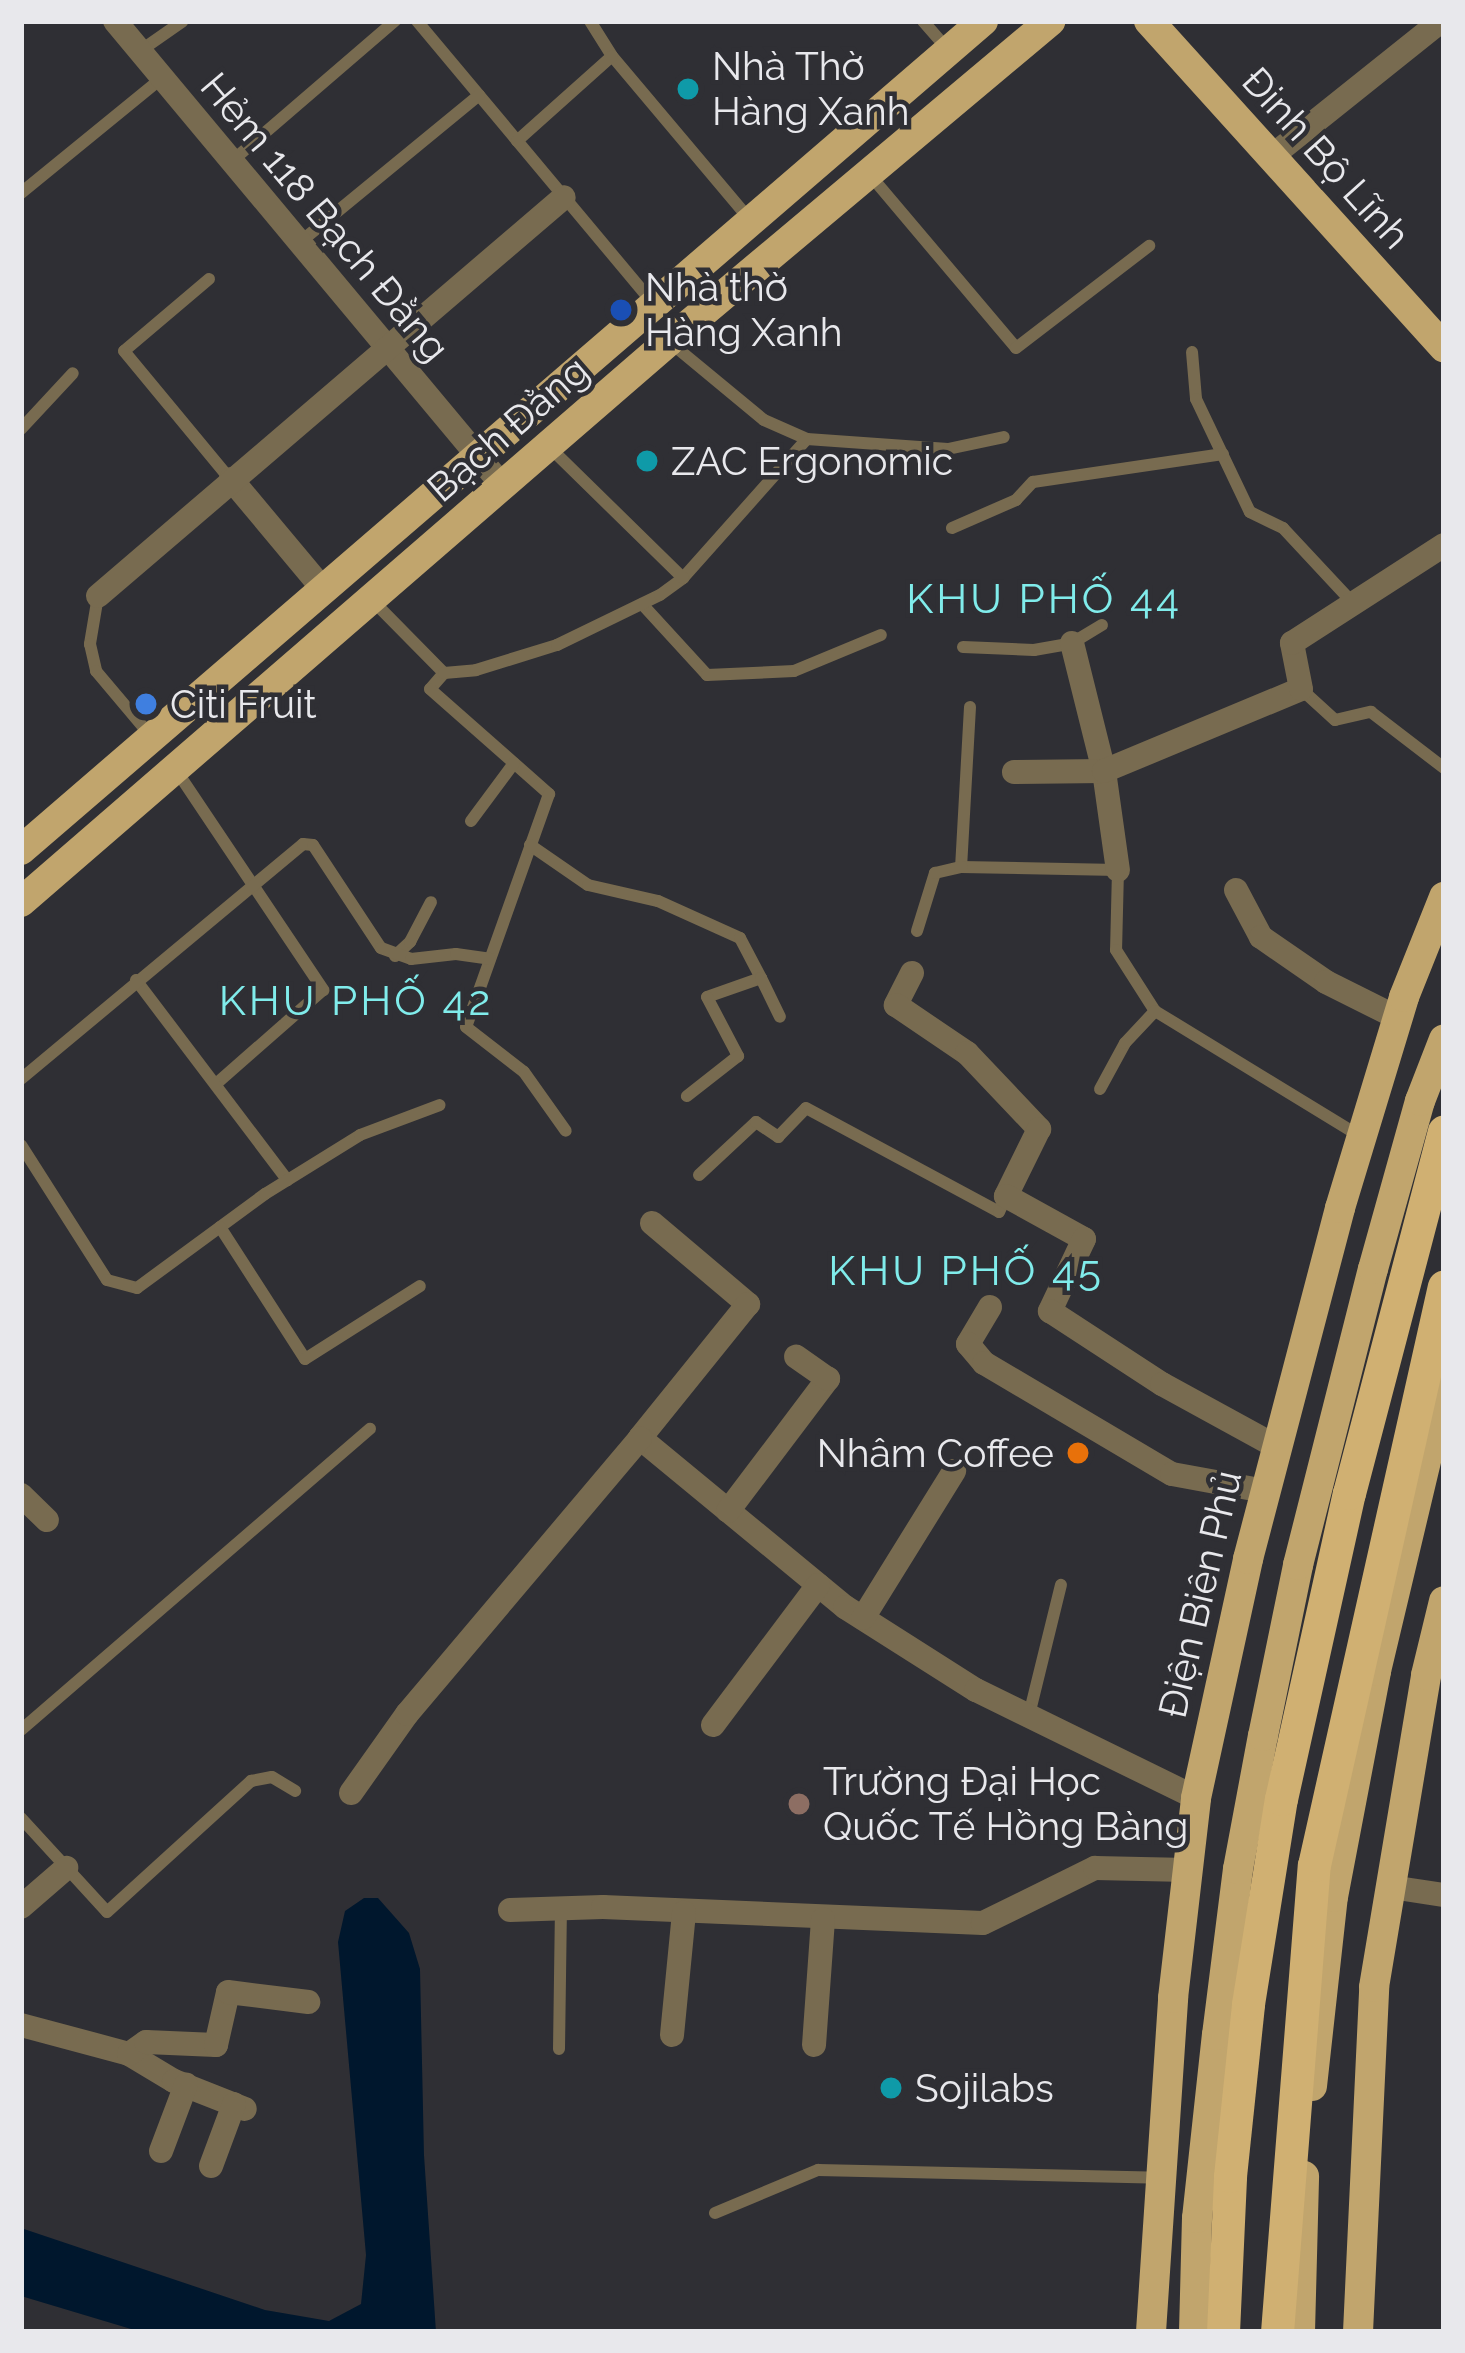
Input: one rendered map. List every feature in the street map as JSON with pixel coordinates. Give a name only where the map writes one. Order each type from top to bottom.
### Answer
[{"type":"highway","points":[[1223,2332],[1230,2176],[1248,2004],[1281,1799],[1359,1450],[1444,1130]]},
{"type":"highway","points":[[1277,2332],[1314,1865],[1444,1286]]},
{"type":"main road","name":"Bạch Đằng","points":[[24,841],[983,21]]},
{"type":"main road","name":"Bạch Đằng","points":[[21,902],[669,341],[1051,21]]},
{"type":"main road","name":"Đinh Bộ Lĩnh","points":[[1149,21],[1444,348]]},
{"type":"main road","points":[[751,220],[776,250]]},
{"type":"main road","name":"Điện Biên Phủ","points":[[1151,2332],[1196,1798],[1265,1491],[1361,1137],[1398,1018],[1444,898]]},
{"type":"main road","points":[[1194,2332],[1197,2218],[1214,2058],[1238,1870],[1263,1736],[1298,1564],[1367,1292],[1420,1101],[1444,1039]]},
{"type":"main road","points":[[1300,2332],[1305,2151],[1333,1898],[1376,1671],[1444,1385]]},
{"type":"main road","points":[[1358,2332],[1374,1987],[1444,1601]]},
{"type":"street","points":[[115,21],[162,79]]},
{"type":"street","points":[[1272,156],[1441,21]]},
{"type":"street","name":"Hẻm 118 Bạch Đằng","points":[[162,79],[503,485]]},
{"type":"street","points":[[98,596],[565,197]]},
{"type":"street","points":[[231,479],[323,590]]},
{"type":"street","points":[[1014,772],[1104,771],[1301,689],[1292,643],[1444,545]]},
{"type":"street","points":[[1072,643],[1104,771],[1118,870]]},
{"type":"street","points":[[1236,890],[1261,937],[1326,982],[1398,1018]]},
{"type":"street","points":[[912,973],[896,1005],[967,1053],[1039,1129],[1006,1196],[1084,1239],[1050,1311],[1162,1384],[1277,1447]]},
{"type":"street","points":[[351,1793],[407,1714],[748,1304],[652,1223]]},
{"type":"street","points":[[990,1307],[968,1344],[984,1363],[1172,1474],[1265,1491]]},
{"type":"street","points":[[728,1511],[828,1379],[796,1357]]},
{"type":"street","points":[[640,1438],[863,1618],[1028,1717],[1196,1798]]},
{"type":"street","points":[[863,1618],[954,1471]]},
{"type":"street","points":[[21,1495],[47,1520]]},
{"type":"street","points":[[713,1725],[818,1585]]},
{"type":"street","points":[[21,1907],[67,1868]]},
{"type":"street","points":[[510,1910],[983,1923],[1095,1868],[1188,1870]]},
{"type":"street","points":[[1391,1887],[1444,1894]]},
{"type":"street","points":[[673,2035],[684,1913]]},
{"type":"street","points":[[814,2045],[824,1919]]},
{"type":"street","points":[[129,2054],[146,2042],[216,2045],[228,1992],[308,2002]]},
{"type":"street","points":[[21,2024],[129,2054],[186,2085],[240,2106],[211,2166]]},
{"type":"street","points":[[161,2151],[186,2085]]},
{"type":"lane","points":[[140,51],[183,21]]},
{"type":"lane","points":[[232,161],[395,21]]},
{"type":"lane","points":[[416,21],[654,304]]},
{"type":"lane","points":[[590,21],[612,56],[751,220]]},
{"type":"lane","points":[[923,21],[949,50]]},
{"type":"lane","points":[[517,141],[612,56]]},
{"type":"lane","name":"Hẻm 118 Bạch Đằng","points":[[21,193],[162,79]]},
{"type":"lane","points":[[299,242],[479,95]]},
{"type":"lane","points":[[869,174],[1016,348],[1148,246]]},
{"type":"lane","points":[[209,279],[124,351],[231,479]]},
{"type":"lane","points":[[669,341],[764,420],[807,439],[948,449],[1004,437]]},
{"type":"lane","points":[[1192,352],[1196,399],[1250,512],[1283,528],[1352,602]]},
{"type":"lane","points":[[21,429],[73,373]]},
{"type":"lane","points":[[566,1131],[524,1072],[466,1027],[548,794],[430,689],[444,673],[476,670],[557,645],[642,604],[683,578],[807,439]]},
{"type":"lane","points":[[548,446],[683,578]]},
{"type":"lane","points":[[952,528],[1016,500],[1033,482],[1223,454]]},
{"type":"lane","points":[[98,596],[90,644],[96,670],[150,735]]},
{"type":"lane","points":[[372,599],[444,673]]},
{"type":"lane","points":[[642,604],[707,675],[794,671],[880,635]]},
{"type":"lane","points":[[963,647],[1034,650],[1072,643],[1102,626]]},
{"type":"lane","points":[[1301,689],[1335,719],[1371,712],[1444,769]]},
{"type":"lane","points":[[962,867],[970,707]]},
{"type":"lane","points":[[471,821],[514,763]]},
{"type":"lane","points":[[176,769],[322,990],[217,1083]]},
{"type":"lane","points":[[21,1079],[251,882],[303,844],[313,845],[381,948],[395,956],[456,954],[490,959]]},
{"type":"lane","points":[[530,845],[588,885],[658,901],[740,938],[780,1017]]},
{"type":"lane","points":[[917,931],[935,873],[962,867],[1118,870],[1116,950],[1155,1011],[1361,1137]]},
{"type":"lane","points":[[395,956],[410,942],[431,902]]},
{"type":"lane","points":[[687,1096],[738,1056],[707,997],[761,978]]},
{"type":"lane","points":[[136,980],[287,1180]]},
{"type":"lane","points":[[1100,1089],[1125,1043],[1155,1011]]},
{"type":"lane","points":[[21,1144],[107,1280],[137,1288],[287,1180],[360,1135],[440,1105]]},
{"type":"lane","points":[[699,1175],[756,1122],[778,1137],[806,1108],[999,1212],[1006,1196]]},
{"type":"lane","points":[[220,1227],[305,1359],[420,1286]]},
{"type":"lane","points":[[21,1730],[370,1429]]},
{"type":"lane","points":[[1028,1717],[1061,1585]]},
{"type":"lane","points":[[21,1818],[107,1912],[249,1783],[272,1777],[295,1791]]},
{"type":"lane","points":[[559,2049],[561,1908]]},
{"type":"lane","points":[[716,2213],[818,2170],[1161,2178]]},
{"type":"water","points":[[364,1898],[378,1898],[409,1933],[420,1969],[424,2155],[436,2332],[141,2332],[21,2296],[21,2228],[265,2310],[329,2321],[361,2304],[366,2255],[338,1942],[345,1911]]},
{"type":"place","name":"Nhà Thờ Hàng Xanh","points":[[688,89]]},
{"type":"place","name":"Nhà thờ Hàng Xanh","points":[[621,310]]},
{"type":"place","name":"ZAC Ergonomic","points":[[647,461]]},
{"type":"place","name":"Citi Fruit","points":[[146,704]]},
{"type":"place","name":"Nhâm Coffee","points":[[1078,1453]]},
{"type":"place","name":"Trường Đại Học Quốc Tế Hồng Bàng","points":[[799,1804]]},
{"type":"place","name":"Sojilabs","points":[[891,2088]]},
{"type":"district","name":"KHU PHỐ 44","points":[[1044,599]]},
{"type":"district","name":"KHU PHỐ 42","points":[[356,1001]]},
{"type":"district","name":"KHU PHỐ 45","points":[[966,1271]]}]
